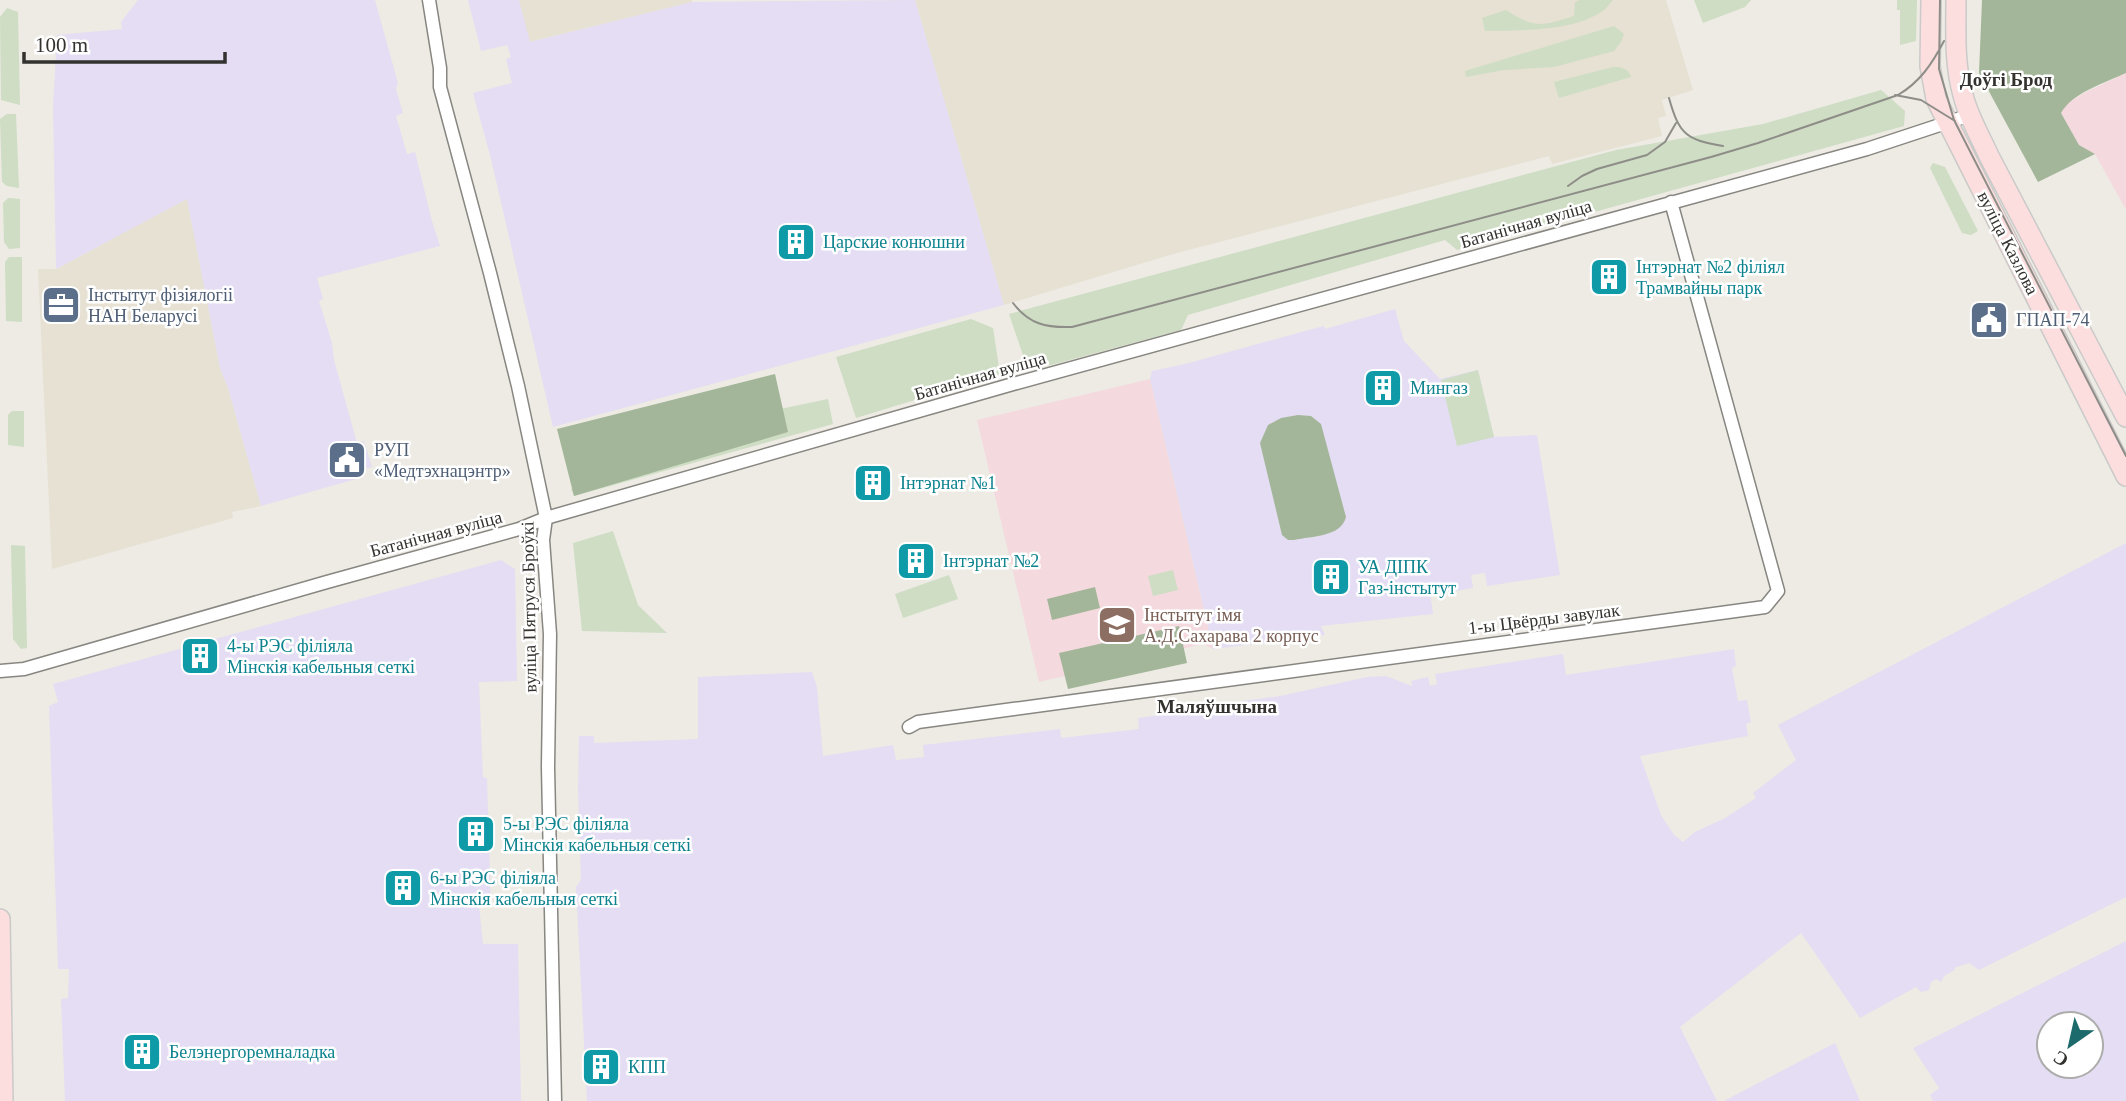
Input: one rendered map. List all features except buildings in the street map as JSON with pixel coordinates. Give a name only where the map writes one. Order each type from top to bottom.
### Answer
[{"type":"main road","name":"вуліца Казлова","points":[[1931,0],[1930,66],[1936,99],[2126,476]]},
{"type":"main road","name":"вуліца Казлова","points":[[1956,0],[1959,74],[1962,94],[1970,115],[2126,418]]},
{"type":"main road","points":[[0,919],[3,1101]]},
{"type":"street","name":"вуліца Пятруся Броўкі","points":[[429,0],[440,68],[440,87],[484,247],[518,386],[546,518],[543,540],[550,634],[548,767],[555,1101]]},
{"type":"street","name":"Батанічная вуліца","points":[[0,671],[24,669],[519,529],[546,518],[1013,384],[1867,149],[1970,115]]},
{"type":"street","name":"1-ы Цвёрды завулак","points":[[909,727],[918,722],[1765,607],[1778,591],[1671,202]]},
{"type":"shaded area","points":[[138,0],[375,0],[398,83],[396,89],[403,113],[396,116],[407,154],[415,152],[440,246],[317,278],[323,299],[319,301],[357,443],[364,441],[372,467],[361,470],[363,477],[261,506],[220,368],[187,199],[56,269],[53,106],[57,35],[122,29],[121,22]]},
{"type":"shaded area","points":[[468,0],[519,0],[530,42],[692,2],[915,0],[1004,305],[553,427],[491,159],[473,93],[512,83],[506,59],[511,57],[507,45],[481,51]]},
{"type":"shaded area","points":[[519,0],[692,0],[692,2],[529,42]]},
{"type":"shaded area","points":[[915,0],[1666,0],[1693,90],[1662,100],[1666,116],[1658,118],[1662,136],[1552,164],[1549,156],[1173,254],[1004,305]]},
{"type":"shaded area","points":[[2126,73],[2126,210],[2095,154],[2079,145],[2061,113],[2067,103]]},
{"type":"shaded area","points":[[187,198],[220,368],[261,506],[232,512],[233,518],[52,569],[38,269],[57,269]]},
{"type":"shaded area","points":[[1395,309],[1404,341],[1440,379],[1478,370],[1494,437],[1537,435],[1560,575],[1487,586],[1485,573],[1471,575],[1473,588],[1430,592],[1433,614],[1321,626],[1325,635],[1213,649],[1150,379],[1152,371]]},
{"type":"shaded area","points":[[1150,379],[1213,649],[1203,644],[1039,682],[977,420]]},
{"type":"shaded area","points":[[2126,543],[2126,897],[1979,970],[1969,963],[1954,968],[1941,982],[1936,979],[1931,982],[1929,990],[1921,992],[1916,987],[1860,1018],[1801,933],[1680,1027],[1717,1101],[587,1101],[576,887],[581,880],[579,736],[594,736],[594,743],[698,739],[698,677],[812,672],[817,687],[823,756],[893,745],[896,760],[924,757],[923,745],[1060,729],[1061,738],[1139,729],[1138,718],[1280,696],[1367,677],[1386,676],[1412,686],[1411,681],[1428,677],[1430,686],[1437,684],[1435,674],[1563,654],[1566,675],[1734,649],[1736,666],[1732,668],[1738,701],[1747,700],[1751,722],[1746,724],[1748,736],[1640,756],[1661,815],[1674,835],[1683,842],[1695,832],[1725,818],[1756,798],[1753,793],[1796,760],[1778,725]]},
{"type":"shaded area","points":[[501,560],[515,569],[517,681],[479,682],[483,777],[487,778],[491,905],[479,906],[483,944],[518,944],[521,1101],[65,1101],[61,999],[68,998],[69,969],[58,969],[49,706],[58,702],[53,684]]},
{"type":"shaded area","points":[[2126,941],[2126,1101],[1933,1101],[1930,1095],[1939,1088],[1913,1048]]},
{"type":"shaded area","points":[[1835,1043],[1860,1101],[1724,1101]]},
{"type":"green space","points":[[1613,0],[1603,11],[1589,19],[1560,27],[1485,31],[1482,18],[1506,10],[1532,23],[1546,24],[1574,16],[1575,2]]},
{"type":"green space","points":[[1694,0],[1751,0],[1745,7],[1703,23]]},
{"type":"green space","points":[[1897,0],[1917,0],[1916,41],[1900,45],[1900,10],[1897,10]]},
{"type":"green space","points":[[1982,0],[2126,0],[2126,73],[2081,94],[2061,113],[2079,145],[2095,154],[2038,182],[1979,73]]},
{"type":"green space","points":[[7,8],[18,12],[20,105],[1,100],[0,17]]},
{"type":"green space","points":[[1614,26],[1624,34],[1614,51],[1554,67],[1504,70],[1466,77],[1465,71]]},
{"type":"green space","points":[[1613,67],[1624,69],[1631,77],[1559,98],[1554,82]]},
{"type":"green space","points":[[1881,90],[1905,111],[1904,126],[1457,250],[1445,240],[1188,315],[1181,330],[1051,365],[1027,367],[1009,314],[1616,150],[1763,124]]},
{"type":"green space","points":[[7,114],[16,114],[19,188],[7,186],[2,182],[0,119]]},
{"type":"green space","points":[[1933,163],[1945,167],[1978,231],[1971,235],[1962,233],[1930,168]]},
{"type":"green space","points":[[8,198],[20,199],[20,248],[9,249],[4,242],[3,203]]},
{"type":"green space","points":[[9,257],[22,257],[22,322],[6,321],[5,262]]},
{"type":"green space","points":[[971,319],[993,328],[1000,374],[856,418],[836,357]]},
{"type":"green space","points":[[1478,370],[1494,437],[1457,446],[1441,380]]},
{"type":"green space","points":[[775,374],[788,432],[574,496],[557,429]]},
{"type":"green space","points":[[772,375],[780,409],[828,399],[833,424],[574,496],[571,489]]},
{"type":"green space","points":[[12,411],[24,411],[24,447],[8,445],[8,415]]},
{"type":"green space","points":[[1311,416],[1321,424],[1346,517],[1343,524],[1332,532],[1288,540],[1282,535],[1260,443],[1268,425],[1281,418]]},
{"type":"green space","points":[[613,531],[638,605],[667,633],[582,631],[573,543]]},
{"type":"green space","points":[[11,545],[25,546],[27,648],[21,649],[13,639]]},
{"type":"green space","points":[[1173,570],[1178,590],[1153,596],[1148,576]]},
{"type":"green space","points":[[949,575],[958,599],[903,618],[895,594]]},
{"type":"green space","points":[[1095,587],[1100,608],[1052,620],[1047,599]]},
{"type":"green space","points":[[1179,626],[1187,663],[1068,689],[1059,653]]},
{"type":"tram line","points":[[1940,0],[1939,69],[1954,120],[2126,456]]},
{"type":"tram line","points":[[1013,303],[1025,316],[1039,323],[1054,327],[1072,327],[1711,157],[1898,95],[1925,72],[1944,41]]},
{"type":"tram line","points":[[1895,95],[1921,100],[1955,121]]},
{"type":"tram line","points":[[1669,98],[1676,120],[1686,133],[1700,141],[1723,146]]},
{"type":"tram line","points":[[1568,186],[1597,169],[1647,155],[1665,142],[1676,123]]},
{"type":"place","name":"Царские конюшни","points":[[796,242]]},
{"type":"place","name":"Інтэрнат №2 філіял Трамвайны парк","points":[[1609,277]]},
{"type":"place","name":"Інстытут фізіялогіі НАН Беларусі","points":[[61,305]]},
{"type":"place","name":"ГПАП-74","points":[[1989,320]]},
{"type":"place","name":"Мингаз","points":[[1383,388]]},
{"type":"place","name":"РУП «Медтэхнацэнтр»","points":[[347,460]]},
{"type":"place","name":"Інтэрнат №1","points":[[873,483]]},
{"type":"place","name":"Інтэрнат №2","points":[[916,561]]},
{"type":"place","name":"УА ДІПК Газ-інстытут","points":[[1331,577]]},
{"type":"place","name":"Інстытут імя А.Д.Сахарава 2 корпус","points":[[1117,625]]},
{"type":"place","name":"4-ы РЭС філіяла Мінскія кабельныя сеткі","points":[[200,656]]},
{"type":"place","name":"5-ы РЭС філіяла Мінскія кабельныя сеткі","points":[[476,834]]},
{"type":"place","name":"6-ы РЭС філіяла Мінскія кабельныя сеткі","points":[[403,888]]},
{"type":"place","name":"Белэнергоремналадка","points":[[142,1052]]},
{"type":"place","name":"КПП","points":[[601,1067]]},
{"type":"district","name":"Доўгі Брод","points":[[2006,79]]},
{"type":"district","name":"Маляўшчына","points":[[1217,706]]}]
